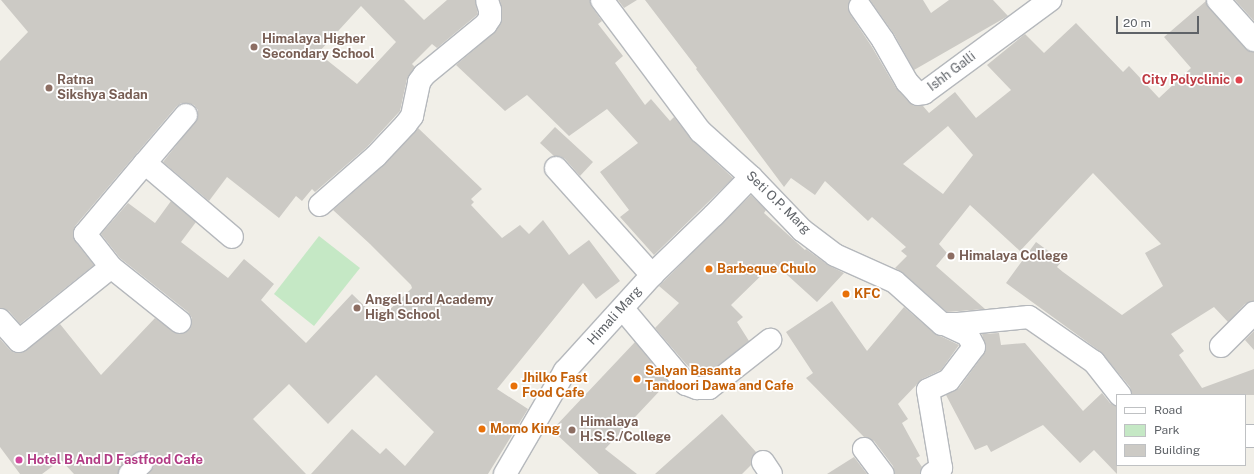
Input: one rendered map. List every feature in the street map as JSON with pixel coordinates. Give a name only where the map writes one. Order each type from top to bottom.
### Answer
[{"type":"street","points":[[320,205],[376,156],[406,124],[412,116],[419,82],[424,76],[486,24],[490,18],[490,10],[487,0]]},
{"type":"street","name":"Seti O.P. Marg","points":[[602,0],[700,131],[751,177],[802,230],[835,255],[895,282],[942,324]]},
{"type":"street","name":"Ishh Galli","points":[[860,7],[907,82],[918,94],[924,93],[1050,0]]},
{"type":"street","points":[[1218,0],[1254,40]]},
{"type":"street","points":[[180,322],[111,266],[85,234],[186,115]]},
{"type":"street","points":[[145,163],[232,237]]},
{"type":"street","points":[[556,168],[652,275]]},
{"type":"street","name":"Himali Marg","points":[[505,474],[565,371],[623,309],[652,275],[751,177]]},
{"type":"street","points":[[0,320],[18,341],[111,266]]},
{"type":"street","points":[[623,309],[686,384],[697,388],[709,388],[770,340]]},
{"type":"street","points":[[1221,346],[1254,313]]},
{"type":"street","points":[[942,324],[958,324],[1029,317],[1094,362],[1119,394]]},
{"type":"street","points":[[932,474],[941,468],[928,390],[949,380],[974,347],[968,334],[942,324]]},
{"type":"street","points":[[864,449],[884,474]]},
{"type":"green space","points":[[319,236],[360,268],[314,326],[274,294]]},
{"type":"building","points":[[1,0],[404,0],[424,20],[447,0],[475,0],[478,14],[437,48],[432,44],[412,64],[415,67],[407,79],[400,111],[367,147],[315,192],[312,189],[302,201],[296,196],[279,218],[227,177],[209,201],[163,162],[198,118],[198,110],[194,105],[181,103],[75,226],[73,236],[75,241],[94,265],[20,324],[9,311],[0,308],[0,61],[28,32]],"holes":[[[361,6],[396,42],[357,84],[318,53]]]},
{"type":"building","points":[[500,0],[590,0],[592,7],[602,21],[598,24],[623,56],[615,63],[645,105],[651,99],[670,121],[674,117],[692,140],[733,178],[654,255],[620,217],[629,210],[600,172],[638,143],[607,109],[569,136],[527,95],[505,111],[456,65],[496,31],[502,18]]},
{"type":"building","points":[[618,0],[637,0],[624,8]]},
{"type":"building","points":[[645,0],[850,0],[848,8],[850,14],[872,47],[896,88],[909,102],[914,106],[923,106],[929,113],[955,92],[976,118],[1011,90],[987,65],[1025,34],[1044,53],[1076,23],[1123,72],[1129,66],[1159,98],[1191,68],[1164,37],[1206,1],[1209,8],[1245,48],[1254,52],[1254,301],[1245,304],[1228,322],[1214,307],[1171,334],[1184,351],[1179,355],[1202,388],[1254,369],[1254,395],[1132,394],[1130,387],[1101,352],[1006,283],[1036,242],[1062,261],[1057,267],[1122,315],[1163,286],[1145,253],[1161,244],[1093,173],[1020,251],[970,205],[939,244],[947,253],[936,266],[985,309],[947,312],[903,273],[895,268],[907,256],[901,251],[906,247],[872,217],[868,221],[825,181],[815,195],[791,178],[784,187],[696,69],[697,68]],"holes":[[[948,126],[973,155],[943,194],[903,164]]]},
{"type":"building","points":[[870,0],[923,0],[931,13],[949,0],[993,0],[1008,16],[914,70],[894,34]]},
{"type":"building","points":[[1235,0],[1254,0],[1254,21]]},
{"type":"building","points":[[555,127],[593,162],[580,176],[565,159],[560,156],[554,156],[540,143]]},
{"type":"building","points":[[418,128],[482,189],[471,199],[474,202],[471,205],[502,238],[520,225],[529,234],[543,220],[569,255],[589,240],[620,281],[596,299],[583,283],[497,389],[528,409],[488,474],[311,474],[352,429],[380,454],[386,448],[405,466],[434,432],[376,375],[328,424],[289,384],[253,419],[306,474],[148,474],[154,467],[154,460],[146,451],[140,451],[122,465],[118,474],[74,474],[61,460],[42,474],[20,474],[0,447],[0,339],[10,350],[15,353],[22,353],[60,324],[101,375],[155,318],[178,334],[185,333],[190,329],[192,324],[192,318],[188,312],[120,258],[101,234],[128,203],[155,223],[171,201],[196,222],[181,242],[228,278],[244,259],[274,284],[261,300],[306,343],[352,294],[379,320],[412,288],[411,285],[370,244],[333,210],[384,165]]},
{"type":"building","points":[[751,195],[766,210],[764,213],[805,250],[806,249],[828,265],[844,273],[817,302],[774,263],[731,305],[743,317],[737,322],[749,341],[705,376],[699,376],[686,364],[655,328],[679,303],[659,286]]},
{"type":"building","points":[[832,301],[867,351],[904,307],[934,333],[959,345],[941,370],[922,379],[898,404],[908,419],[902,423],[920,456],[916,458],[922,467],[920,474],[895,474],[893,466],[874,441],[864,437],[806,378],[813,373],[786,332]]},
{"type":"building","points":[[1254,331],[1254,350],[1245,340]]},
{"type":"building","points":[[999,333],[1001,345],[1025,343],[1083,411],[1102,393],[1110,403],[1116,406],[1117,474],[1094,450],[1080,463],[1043,425],[991,452],[987,445],[975,450],[946,395],[959,388],[984,354],[986,348],[982,334]]},
{"type":"building","points":[[635,342],[668,382],[605,449],[637,474],[599,474],[552,430]]},
{"type":"building","points":[[722,414],[756,452],[752,457],[751,465],[742,474],[655,474]]},
{"type":"building","points":[[854,457],[867,474],[827,474]]},
{"type":"place","name":"Himalaya Higher Secondary School","points":[[254,47]]},
{"type":"place","name":"City Polyclinic","points":[[1239,80]]},
{"type":"place","name":"Ratna Sikshya Sadan","points":[[49,88]]},
{"type":"place","name":"Himalaya College","points":[[951,256]]},
{"type":"place","name":"Barbeque Chulo","points":[[709,269]]},
{"type":"place","name":"KFC","points":[[846,294]]},
{"type":"place","name":"Angel Lord Academy High School","points":[[357,308]]},
{"type":"place","name":"Salyan Basanta Tandoori Dawa and Cafe","points":[[637,379]]},
{"type":"place","name":"Jhilko Fast Food Cafe","points":[[514,386]]},
{"type":"place","name":"Momo King","points":[[482,429]]},
{"type":"place","name":"Himalaya H.S.S./College","points":[[572,430]]},
{"type":"place","name":"Hotel B And D Fastfood Cafe","points":[[19,460]]}]
